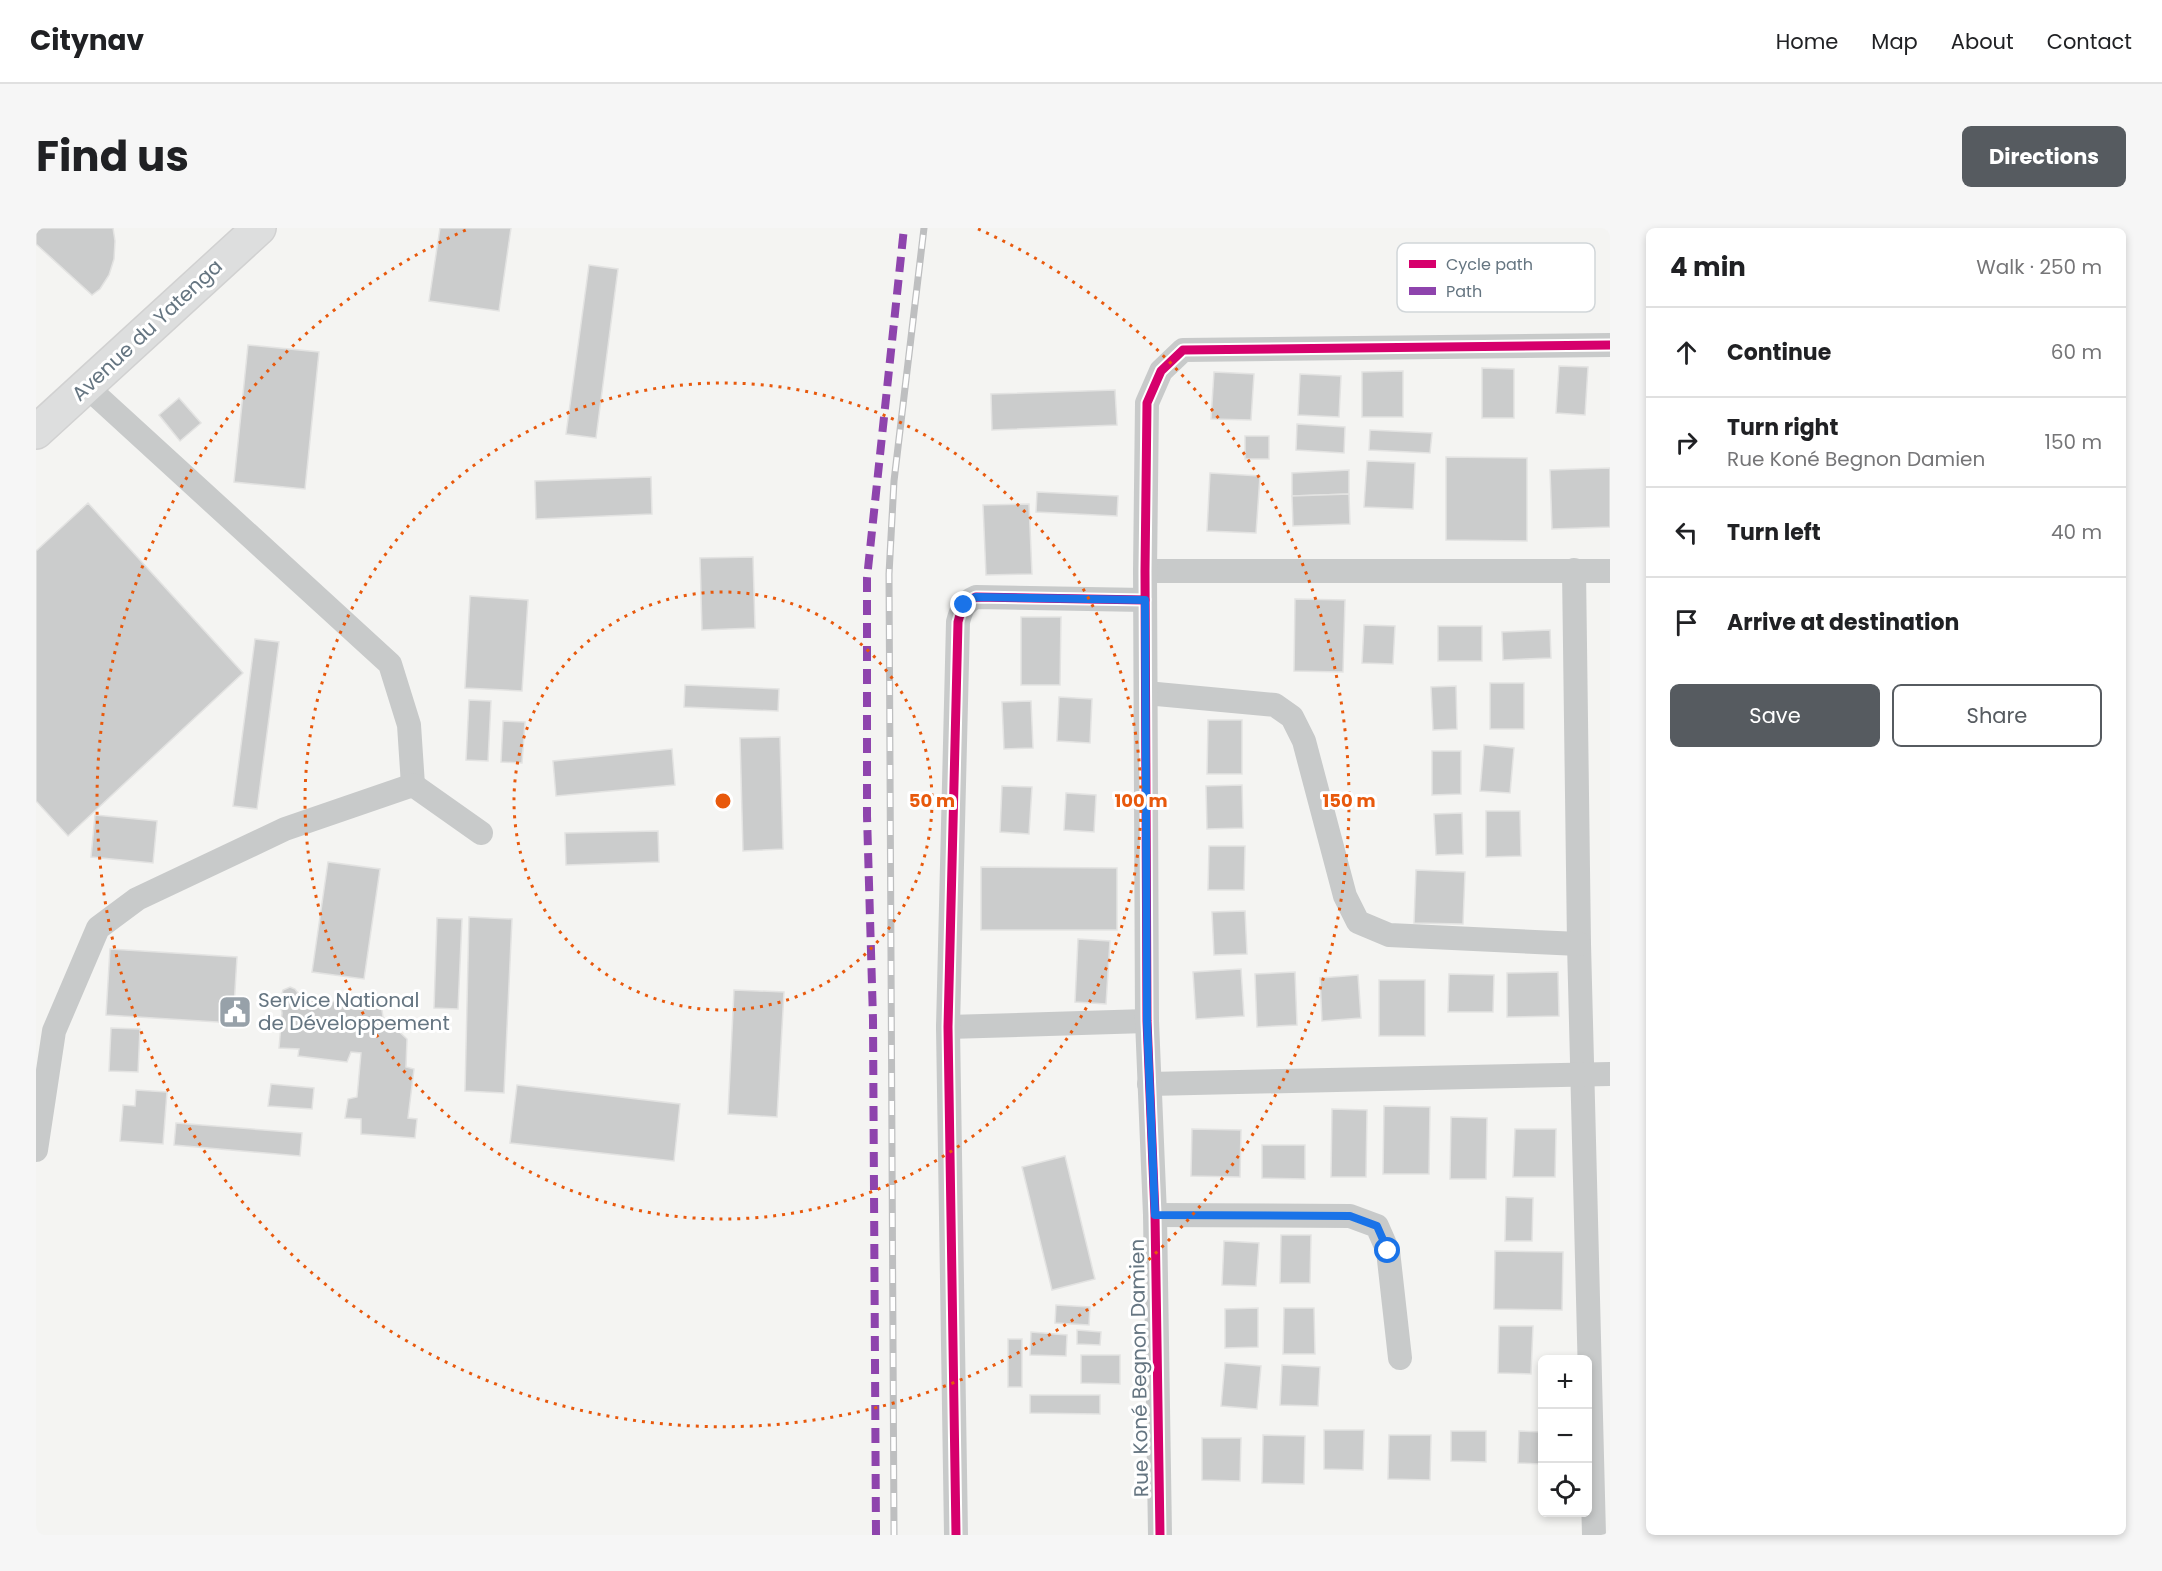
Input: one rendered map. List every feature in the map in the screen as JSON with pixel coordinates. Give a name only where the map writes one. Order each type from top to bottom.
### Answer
[{"type":"main road","name":"Avenue du Yatenga","points":[[36,432],[259,228]]},
{"type":"street","name":"Rue Koné Begnon Damien","points":[[1160,1535],[1155,1215],[1147,1021],[1145,571],[1147,403],[1161,371],[1183,350],[1610,345]]},
{"type":"street","points":[[86,386],[390,664],[409,725],[413,785]]},
{"type":"street","points":[[1574,570],[1579,944],[1594,1535]]},
{"type":"street","points":[[1145,571],[1610,571]]},
{"type":"street","points":[[956,1535],[948,1027],[958,622],[969,600],[976,597],[1145,600]]},
{"type":"street","points":[[1146,693],[1275,705],[1292,717],[1304,741],[1344,896],[1358,922],[1389,935],[1579,944]]},
{"type":"street","points":[[413,785],[481,833]]},
{"type":"street","points":[[36,1150],[54,1031],[98,928],[137,899],[285,829],[413,785]]},
{"type":"street","points":[[948,1027],[1147,1021]]},
{"type":"street","points":[[1149,1084],[1610,1074]]},
{"type":"street","points":[[1155,1215],[1350,1216],[1377,1226],[1388,1251],[1400,1358]]},
{"type":"building","points":[[36,228],[113,228],[114,259],[109,275],[100,289],[92,295],[36,244]]},
{"type":"building","points":[[440,228],[511,228],[499,311],[429,301]]},
{"type":"building","points":[[589,265],[618,269],[596,438],[566,434]]},
{"type":"building","points":[[248,345],[319,352],[305,489],[234,482]]},
{"type":"building","points":[[1559,366],[1588,367],[1585,415],[1556,413]]},
{"type":"building","points":[[1482,368],[1514,369],[1514,418],[1482,418]]},
{"type":"building","points":[[1403,371],[1403,417],[1362,417],[1362,372]]},
{"type":"building","points":[[1214,372],[1254,374],[1251,420],[1211,419]]},
{"type":"building","points":[[1300,374],[1341,376],[1339,417],[1298,415]]},
{"type":"building","points":[[1115,390],[1117,425],[992,430],[991,394]]},
{"type":"building","points":[[179,398],[201,423],[180,441],[159,415]]},
{"type":"building","points":[[1297,424],[1345,427],[1344,453],[1296,450]]},
{"type":"building","points":[[1370,430],[1432,433],[1430,453],[1369,450]]},
{"type":"building","points":[[1245,436],[1269,436],[1269,459],[1245,459]]},
{"type":"building","points":[[1446,457],[1527,458],[1527,541],[1446,540]]},
{"type":"building","points":[[1367,461],[1415,463],[1413,509],[1364,507]]},
{"type":"building","points":[[1610,468],[1610,527],[1552,529],[1550,470]]},
{"type":"building","points":[[1349,470],[1349,494],[1292,496],[1292,473]]},
{"type":"building","points":[[1210,473],[1260,476],[1256,533],[1207,531]]},
{"type":"building","points":[[651,477],[652,514],[536,519],[535,481]]},
{"type":"building","points":[[1037,492],[1118,496],[1117,516],[1036,512]]},
{"type":"building","points":[[1349,494],[1350,524],[1293,526],[1292,496]]},
{"type":"building","points":[[88,503],[243,673],[68,836],[36,801],[36,551]]},
{"type":"building","points":[[1029,504],[1032,574],[986,575],[983,505]]},
{"type":"building","points":[[753,557],[755,628],[702,630],[700,558]]},
{"type":"building","points":[[470,596],[528,600],[522,691],[465,688]]},
{"type":"building","points":[[1295,599],[1345,600],[1343,672],[1294,671]]},
{"type":"building","points":[[1021,617],[1061,617],[1060,685],[1021,685]]},
{"type":"building","points":[[1364,625],[1395,626],[1393,664],[1362,663]]},
{"type":"building","points":[[1438,626],[1482,626],[1482,661],[1438,661]]},
{"type":"building","points":[[1550,630],[1551,658],[1503,660],[1502,632]]},
{"type":"building","points":[[255,639],[279,642],[257,809],[233,806]]},
{"type":"building","points":[[1490,683],[1524,683],[1524,729],[1490,729]]},
{"type":"building","points":[[685,685],[779,689],[778,711],[684,707]]},
{"type":"building","points":[[1456,686],[1457,729],[1433,730],[1431,687]]},
{"type":"building","points":[[1059,697],[1092,699],[1090,743],[1057,741]]},
{"type":"building","points":[[469,700],[491,701],[488,761],[466,760]]},
{"type":"building","points":[[1031,701],[1033,748],[1004,749],[1002,702]]},
{"type":"building","points":[[1208,720],[1242,720],[1242,774],[1207,774]]},
{"type":"building","points":[[503,721],[525,722],[522,763],[501,762]]},
{"type":"building","points":[[780,737],[783,849],[743,851],[740,738]]},
{"type":"building","points":[[1484,745],[1514,748],[1510,793],[1480,791]]},
{"type":"building","points":[[672,749],[675,785],[556,796],[553,761]]},
{"type":"building","points":[[1432,751],[1461,751],[1461,794],[1432,795]]},
{"type":"building","points":[[1242,785],[1243,828],[1207,829],[1206,786]]},
{"type":"building","points":[[1002,786],[1032,787],[1029,834],[1000,832]]},
{"type":"building","points":[[1066,793],[1096,795],[1094,832],[1064,830]]},
{"type":"building","points":[[1486,811],[1520,811],[1521,856],[1486,857]]},
{"type":"building","points":[[1462,813],[1463,854],[1436,855],[1434,814]]},
{"type":"building","points":[[95,815],[157,821],[153,863],[91,857]]},
{"type":"building","points":[[658,831],[659,862],[566,865],[565,833]]},
{"type":"building","points":[[1209,846],[1245,846],[1244,890],[1208,890]]},
{"type":"building","points":[[328,862],[380,869],[364,979],[312,972]]},
{"type":"building","points":[[981,867],[1117,868],[1117,930],[981,930]]},
{"type":"building","points":[[1416,870],[1465,872],[1463,924],[1414,923]]},
{"type":"building","points":[[1245,911],[1247,954],[1214,955],[1212,912]]},
{"type":"building","points":[[469,917],[512,919],[504,1093],[465,1091]]},
{"type":"building","points":[[437,918],[462,919],[458,1009],[434,1008]]},
{"type":"building","points":[[1078,939],[1110,941],[1106,1004],[1075,1002]]},
{"type":"building","points":[[110,949],[237,957],[233,1023],[106,1015]]},
{"type":"building","points":[[1241,969],[1244,1016],[1196,1019],[1193,972]]},
{"type":"building","points":[[1295,972],[1297,1025],[1257,1027],[1255,974]]},
{"type":"building","points":[[1558,972],[1559,1016],[1507,1017],[1507,973]]},
{"type":"building","points":[[1449,974],[1494,975],[1493,1012],[1448,1012]]},
{"type":"building","points":[[1358,975],[1361,1018],[1322,1021],[1320,978]]},
{"type":"building","points":[[1379,980],[1425,980],[1425,1036],[1379,1036]]},
{"type":"building","points":[[290,987],[295,989],[303,1000],[381,1004],[383,1017],[407,1039],[406,1067],[414,1069],[408,1118],[417,1119],[415,1138],[361,1134],[361,1119],[345,1118],[348,1099],[357,1097],[361,1053],[351,1052],[347,1062],[298,1056],[299,1049],[279,1048],[282,1013],[280,1002],[283,990]]},
{"type":"building","points":[[734,990],[784,992],[777,1117],[728,1114]]},
{"type":"building","points":[[111,1028],[140,1029],[138,1072],[109,1071]]},
{"type":"building","points":[[271,1084],[314,1088],[312,1109],[268,1106]]},
{"type":"building","points":[[517,1085],[680,1104],[674,1161],[510,1143]]},
{"type":"building","points":[[136,1090],[167,1092],[163,1144],[120,1141],[123,1105],[135,1106]]},
{"type":"building","points":[[1384,1106],[1430,1107],[1429,1174],[1383,1174]]},
{"type":"building","points":[[1332,1109],[1367,1110],[1366,1177],[1331,1177]]},
{"type":"building","points":[[1451,1117],[1487,1118],[1486,1179],[1450,1179]]},
{"type":"building","points":[[176,1123],[302,1133],[300,1156],[174,1145]]},
{"type":"building","points":[[1192,1129],[1241,1130],[1240,1177],[1191,1176]]},
{"type":"building","points":[[1515,1129],[1556,1129],[1555,1177],[1513,1177]]},
{"type":"building","points":[[1262,1145],[1305,1145],[1305,1179],[1262,1178]]},
{"type":"building","points":[[1065,1156],[1095,1279],[1052,1290],[1022,1167]]},
{"type":"building","points":[[1506,1197],[1533,1198],[1532,1241],[1505,1241]]},
{"type":"building","points":[[1281,1235],[1311,1235],[1310,1283],[1280,1283]]},
{"type":"building","points":[[1224,1241],[1259,1243],[1256,1286],[1222,1285]]},
{"type":"building","points":[[1495,1251],[1563,1252],[1562,1310],[1494,1309]]},
{"type":"building","points":[[1056,1305],[1090,1307],[1089,1325],[1055,1323]]},
{"type":"building","points":[[1258,1308],[1258,1347],[1225,1348],[1225,1309]]},
{"type":"building","points":[[1284,1308],[1314,1308],[1315,1354],[1283,1354]]},
{"type":"building","points":[[1499,1326],[1533,1326],[1531,1374],[1498,1373]]},
{"type":"building","points":[[1077,1330],[1101,1332],[1100,1345],[1077,1344]]},
{"type":"building","points":[[1031,1332],[1067,1335],[1066,1356],[1030,1355]]},
{"type":"building","points":[[1008,1339],[1022,1339],[1022,1387],[1008,1387]]},
{"type":"building","points":[[1081,1355],[1120,1355],[1120,1384],[1081,1383]]},
{"type":"building","points":[[1225,1363],[1261,1366],[1257,1409],[1221,1406]]},
{"type":"building","points":[[1282,1365],[1320,1367],[1318,1406],[1280,1405]]},
{"type":"building","points":[[1030,1395],[1100,1395],[1100,1414],[1030,1413]]},
{"type":"building","points":[[1324,1430],[1364,1430],[1363,1470],[1324,1469]]},
{"type":"building","points":[[1451,1431],[1486,1431],[1486,1462],[1451,1461]]},
{"type":"building","points":[[1519,1431],[1538,1432],[1538,1464],[1518,1463]]},
{"type":"building","points":[[1263,1435],[1305,1436],[1304,1484],[1262,1483]]},
{"type":"building","points":[[1389,1435],[1431,1435],[1430,1480],[1388,1479]]},
{"type":"building","points":[[1202,1438],[1241,1438],[1240,1481],[1202,1480]]},
{"type":"railway","points":[[894,1535],[889,574],[894,481],[924,228]]},
{"type":"marked path","points":[[876,1535],[873,1019],[867,816],[867,578],[904,228]]},
{"type":"cycle path","points":[[1160,1535],[1155,1215],[1147,1021],[1145,571],[1147,403],[1161,371],[1183,350],[1610,345]]},
{"type":"cycle path","points":[[956,1535],[948,1027],[958,622],[964,607],[976,597],[1145,600]]},
{"type":"place","name":"Service National de Développement","points":[[235,1012]]},
{"type":"route","points":[[964,605],[976,597],[1145,600],[1147,1021],[1155,1215],[1350,1216],[1377,1226],[1388,1251]]}]
